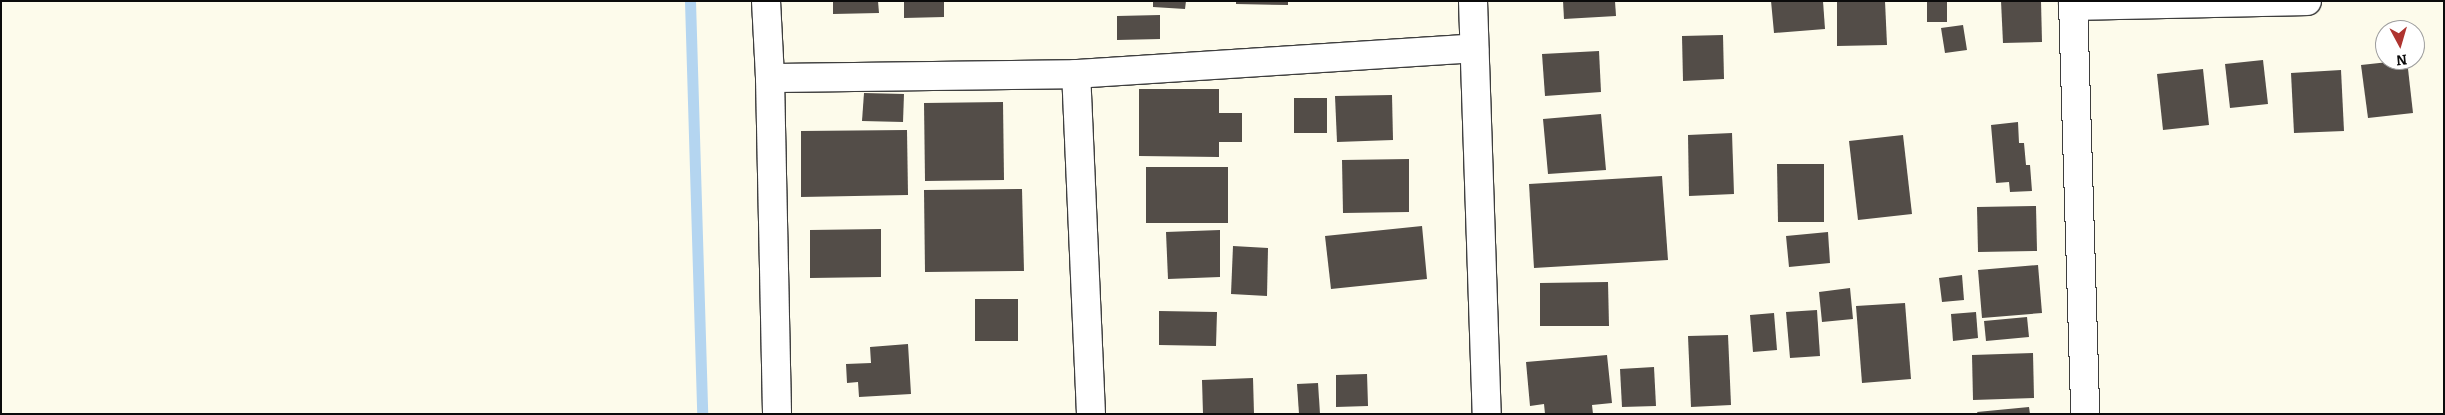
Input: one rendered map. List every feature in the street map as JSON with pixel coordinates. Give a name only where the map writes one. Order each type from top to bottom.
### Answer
[{"type":"street","points":[[766,1],[770,78],[777,414]]},
{"type":"street","points":[[1473,1],[1488,414]]},
{"type":"street","points":[[2086,414],[2073,4],[2308,1]]},
{"type":"street","points":[[770,78],[1076,74],[1474,48]]},
{"type":"street","points":[[1076,74],[1091,414]]},
{"type":"building","points":[[833,1],[878,1],[879,13],[833,14]]},
{"type":"building","points":[[904,1],[944,1],[944,17],[904,18]]},
{"type":"building","points":[[1153,1],[1186,1],[1185,9],[1153,7]]},
{"type":"building","points":[[1236,1],[1288,1],[1288,5],[1236,4]]},
{"type":"building","points":[[1563,1],[1615,1],[1616,16],[1564,19]]},
{"type":"building","points":[[1771,1],[1823,1],[1825,29],[1774,33]]},
{"type":"building","points":[[1837,1],[1885,1],[1887,45],[1837,46]]},
{"type":"building","points":[[1927,1],[1947,1],[1947,22],[1927,22]]},
{"type":"building","points":[[2001,1],[2041,1],[2042,42],[2003,43]]},
{"type":"building","points":[[1160,15],[1160,39],[1117,40],[1117,16]]},
{"type":"building","points":[[1963,25],[1967,50],[1945,53],[1941,28]]},
{"type":"building","points":[[1723,35],[1724,79],[1683,81],[1682,36]]},
{"type":"building","points":[[1599,51],[1601,92],[1545,96],[1542,54]]},
{"type":"building","points":[[2263,60],[2268,104],[2230,108],[2225,64]]},
{"type":"building","points":[[2375,63],[2375,70],[2408,70],[2413,113],[2368,118],[2361,65]]},
{"type":"building","points":[[2203,69],[2209,125],[2163,130],[2157,74]]},
{"type":"building","points":[[2341,70],[2344,131],[2294,133],[2291,73]]},
{"type":"building","points":[[1139,89],[1219,89],[1219,113],[1242,113],[1242,142],[1219,142],[1219,157],[1139,156]]},
{"type":"building","points":[[864,93],[904,94],[903,122],[862,121]]},
{"type":"building","points":[[1392,95],[1393,140],[1337,142],[1335,96]]},
{"type":"building","points":[[1294,98],[1327,98],[1327,133],[1294,133]]},
{"type":"building","points":[[1003,102],[1004,180],[925,181],[924,103]]},
{"type":"building","points":[[1601,114],[1606,170],[1548,174],[1543,119]]},
{"type":"building","points":[[2018,122],[2019,143],[2024,143],[2026,165],[2030,165],[2032,191],[2010,192],[2009,182],[1996,183],[1991,125]]},
{"type":"building","points":[[907,130],[908,195],[801,197],[801,131]]},
{"type":"building","points":[[1732,133],[1734,194],[1689,196],[1688,135]]},
{"type":"building","points":[[1903,135],[1912,214],[1858,220],[1849,141]]},
{"type":"building","points":[[1409,159],[1409,212],[1343,213],[1342,160]]},
{"type":"building","points":[[1777,164],[1824,164],[1824,222],[1778,222]]},
{"type":"building","points":[[1146,167],[1228,167],[1228,223],[1146,223]]},
{"type":"building","points":[[1662,176],[1668,260],[1534,268],[1529,184]]},
{"type":"building","points":[[1022,189],[1024,271],[925,272],[924,190]]},
{"type":"building","points":[[2036,206],[2037,251],[1978,252],[1977,207]]},
{"type":"building","points":[[1422,226],[1427,279],[1331,289],[1325,236]]},
{"type":"building","points":[[881,229],[881,277],[810,278],[810,230]]},
{"type":"building","points":[[1220,230],[1220,277],[1168,279],[1166,232]]},
{"type":"building","points":[[1828,232],[1830,263],[1789,267],[1786,236]]},
{"type":"building","points":[[1233,246],[1268,248],[1267,296],[1231,294]]},
{"type":"building","points":[[2038,265],[2042,313],[1982,318],[1978,270]]},
{"type":"building","points":[[1962,275],[1964,300],[1942,302],[1939,278]]},
{"type":"building","points":[[1608,282],[1609,326],[1540,326],[1540,283]]},
{"type":"building","points":[[1850,288],[1853,319],[1822,322],[1819,292]]},
{"type":"building","points":[[975,299],[1018,299],[1018,341],[975,341]]},
{"type":"building","points":[[1905,303],[1911,379],[1862,383],[1856,306]]},
{"type":"building","points":[[1817,310],[1820,356],[1790,358],[1786,312]]},
{"type":"building","points":[[1159,311],[1217,312],[1216,346],[1159,345]]},
{"type":"building","points":[[1976,312],[1978,338],[1953,341],[1951,314]]},
{"type":"building","points":[[1774,313],[1777,350],[1753,352],[1750,315]]},
{"type":"building","points":[[2027,317],[2029,337],[1986,341],[1984,321]]},
{"type":"building","points":[[1728,335],[1731,405],[1691,407],[1688,336]]},
{"type":"building","points":[[908,344],[911,394],[859,397],[858,382],[847,383],[846,364],[871,363],[870,347]]},
{"type":"building","points":[[2033,353],[2034,398],[1973,400],[1972,355]]},
{"type":"building","points":[[1607,355],[1612,403],[1592,405],[1593,414],[1545,414],[1544,404],[1530,406],[1526,362]]},
{"type":"building","points":[[1654,367],[1656,406],[1622,407],[1620,369]]},
{"type":"building","points":[[1367,374],[1368,406],[1336,407],[1336,375]]},
{"type":"building","points":[[1253,378],[1254,414],[1203,414],[1202,380]]},
{"type":"building","points":[[1318,383],[1320,414],[1299,414],[1297,384]]},
{"type":"building","points":[[2029,407],[2030,414],[1978,414],[1977,412]]},
{"type":"waterway","points":[[690,1],[702,414]]}]
